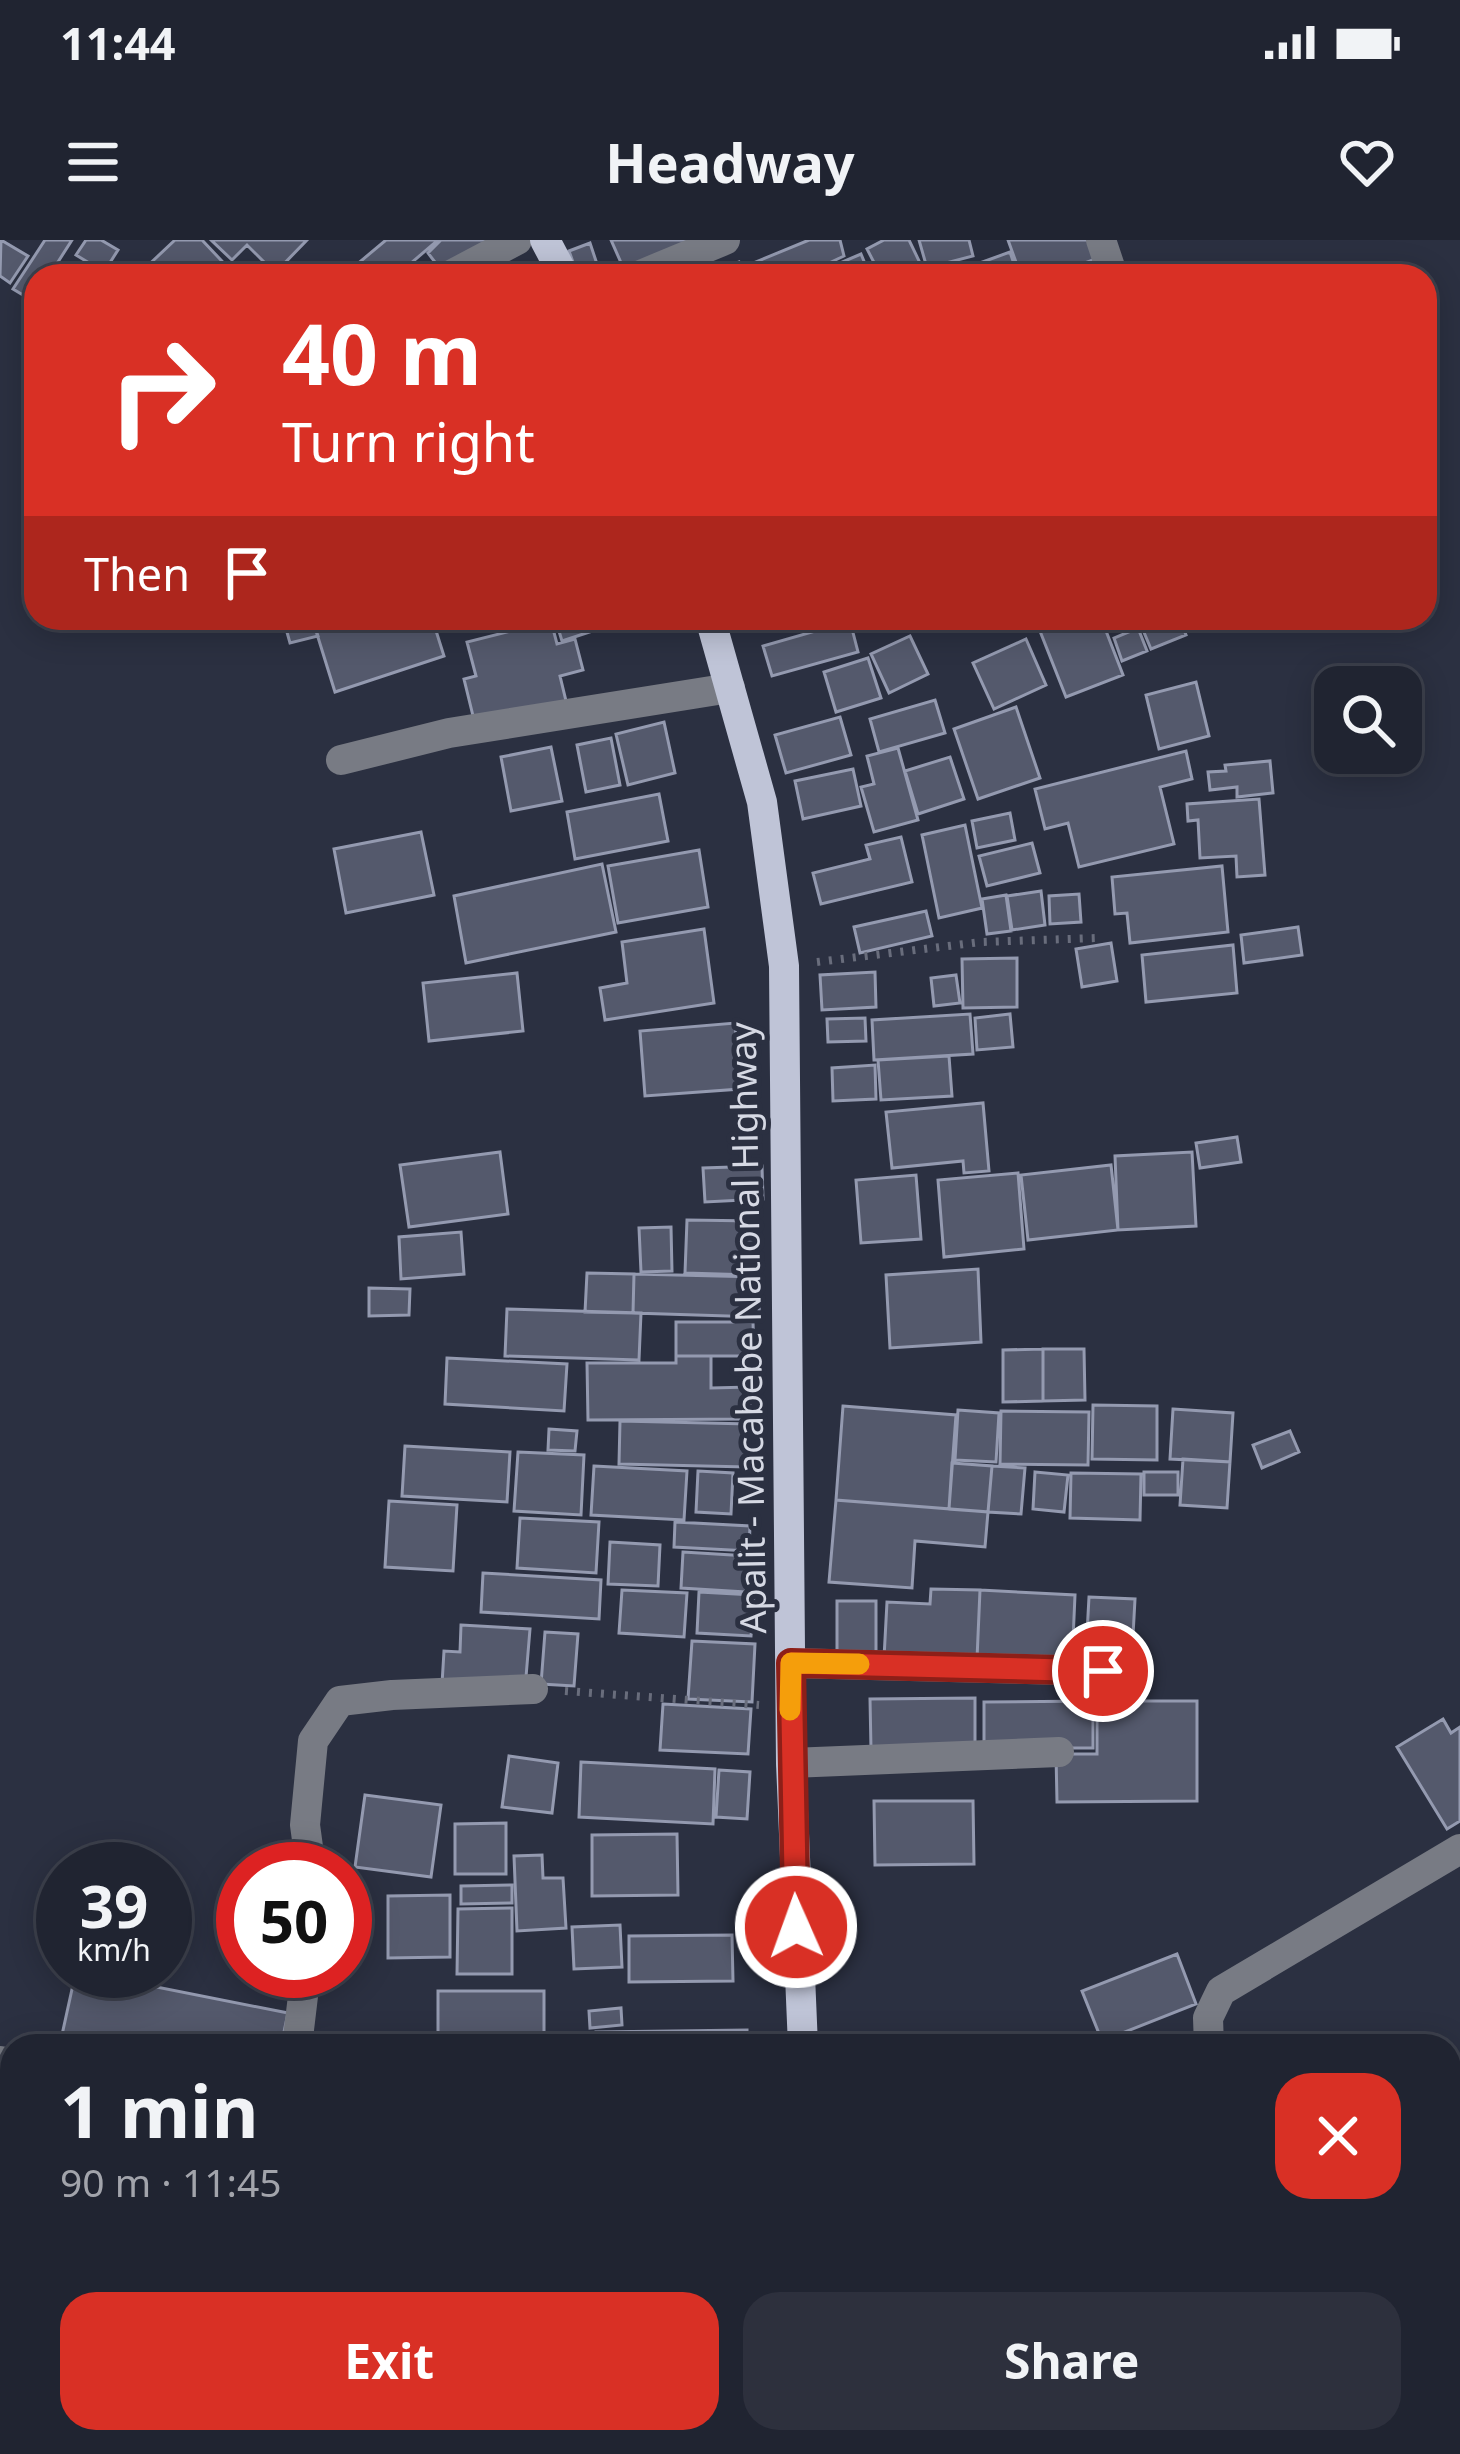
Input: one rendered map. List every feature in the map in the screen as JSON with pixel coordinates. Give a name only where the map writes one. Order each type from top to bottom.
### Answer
[{"type":"main road","name":"Apalit - Macabebe National Highway","points":[[713,630],[762,802],[784,966],[790,1707],[802,2034]]},
{"type":"street","points":[[472,264],[517,240]]},
{"type":"street","points":[[667,264],[725,240]]},
{"type":"street","points":[[341,760],[449,733],[730,688]]},
{"type":"street","points":[[791,1663],[1103,1671]]},
{"type":"street","points":[[307,1842],[304,1825],[313,1741],[340,1701],[533,1689]]},
{"type":"street","points":[[791,1763],[1059,1752]]},
{"type":"street","points":[[1208,2034],[1208,2018],[1221,1991],[1460,1850]]},
{"type":"street","points":[[298,2034],[303,1998]]},
{"type":"path","points":[[784,966],[981,942],[1097,938]]},
{"type":"path","points":[[533,1689],[790,1707]]},
{"type":"building","points":[[1,240],[28,256],[10,283],[0,276]]},
{"type":"building","points":[[45,240],[72,240],[57,264],[29,264]]},
{"type":"building","points":[[86,240],[101,240],[118,250],[109,264],[91,264],[76,255]]},
{"type":"building","points":[[175,240],[202,240],[225,264],[150,264]]},
{"type":"building","points":[[211,240],[307,240],[284,264],[266,264],[247,245],[232,260]]},
{"type":"building","points":[[386,240],[438,240],[410,264],[357,264]]},
{"type":"building","points":[[441,240],[496,240],[452,264],[436,264],[428,253]]},
{"type":"building","points":[[611,240],[709,240],[650,264],[622,264]]},
{"type":"building","points":[[809,240],[840,240],[844,256],[827,264],[751,264]]},
{"type":"building","points":[[884,240],[909,240],[921,264],[875,264],[867,249]]},
{"type":"building","points":[[919,240],[969,240],[973,256],[926,264]]},
{"type":"building","points":[[1008,240],[1094,240],[1101,257],[1082,264],[1017,264]]},
{"type":"building","points":[[590,243],[597,264],[574,264],[569,251]]},
{"type":"building","points":[[1010,252],[1014,264],[977,264]]},
{"type":"building","points":[[861,254],[865,264],[837,264]]},
{"type":"building","points":[[24,272],[24,296],[13,289]]},
{"type":"building","points":[[286,630],[316,630],[318,636],[290,643]]},
{"type":"building","points":[[316,630],[436,630],[444,656],[335,692]]},
{"type":"building","points":[[515,630],[553,630],[557,644],[575,639],[583,670],[560,676],[566,701],[475,724],[464,679],[476,676],[467,642]]},
{"type":"building","points":[[559,630],[595,630],[562,641]]},
{"type":"building","points":[[819,630],[852,630],[858,652],[772,676],[763,646]]},
{"type":"building","points":[[1040,630],[1106,630],[1123,675],[1066,697]]},
{"type":"building","points":[[1139,630],[1147,651],[1122,661],[1114,638]]},
{"type":"building","points":[[1143,630],[1184,630],[1186,635],[1151,649]]},
{"type":"building","points":[[910,636],[928,674],[889,693],[871,654]]},
{"type":"building","points":[[1026,639],[1046,685],[994,709],[973,663]]},
{"type":"building","points":[[868,658],[881,698],[836,712],[824,672]]},
{"type":"building","points":[[1196,682],[1209,736],[1159,749],[1146,695]]},
{"type":"building","points":[[935,700],[945,733],[879,752],[870,719]]},
{"type":"building","points":[[1016,707],[1040,778],[978,799],[954,729]]},
{"type":"building","points":[[840,717],[851,755],[786,773],[775,735]]},
{"type":"building","points":[[664,722],[675,773],[628,785],[616,734]]},
{"type":"building","points":[[611,738],[620,785],[586,792],[577,745]]},
{"type":"building","points":[[551,747],[562,801],[511,811],[501,757]]},
{"type":"building","points":[[898,748],[918,820],[874,832],[861,787],[874,784],[867,756]]},
{"type":"building","points":[[1186,751],[1192,779],[1160,787],[1174,844],[1079,867],[1068,823],[1045,829],[1035,789]]},
{"type":"building","points":[[950,757],[964,799],[918,814],[905,771]]},
{"type":"building","points":[[1270,761],[1273,793],[1237,797],[1237,787],[1210,790],[1208,772],[1226,771],[1225,765]]},
{"type":"building","points":[[853,769],[861,806],[803,819],[795,781]]},
{"type":"building","points":[[659,794],[668,841],[575,859],[567,812]]},
{"type":"building","points":[[1259,799],[1265,875],[1237,877],[1236,856],[1200,858],[1198,820],[1188,821],[1187,804]]},
{"type":"building","points":[[1010,813],[1015,840],[977,848],[972,821]]},
{"type":"building","points":[[965,825],[982,908],[939,918],[922,835]]},
{"type":"building","points":[[421,832],[434,895],[346,913],[334,849]]},
{"type":"building","points":[[901,837],[912,882],[821,904],[813,873],[870,859],[866,845]]},
{"type":"building","points":[[1032,843],[1040,873],[987,886],[979,856]]},
{"type":"building","points":[[699,850],[708,907],[618,923],[608,866]]},
{"type":"building","points":[[602,864],[616,932],[466,963],[454,896]]},
{"type":"building","points":[[1222,866],[1228,932],[1130,943],[1127,913],[1115,914],[1112,877]]},
{"type":"building","points":[[1041,891],[1045,925],[1012,930],[1007,896]]},
{"type":"building","points":[[1079,894],[1081,922],[1050,924],[1049,896]]},
{"type":"building","points":[[1006,895],[1011,931],[987,934],[982,899]]},
{"type":"building","points":[[926,911],[932,936],[860,953],[854,927]]},
{"type":"building","points":[[1298,927],[1302,955],[1244,963],[1241,935]]},
{"type":"building","points":[[704,929],[714,1003],[605,1020],[600,988],[627,983],[622,942]]},
{"type":"building","points":[[1111,943],[1117,981],[1082,987],[1076,949]]},
{"type":"building","points":[[1233,945],[1237,993],[1146,1002],[1142,955]]},
{"type":"building","points":[[1017,958],[1017,1007],[963,1008],[962,959]]},
{"type":"building","points":[[875,972],[876,1007],[822,1010],[820,975]]},
{"type":"building","points":[[517,973],[523,1031],[429,1041],[423,983]]},
{"type":"building","points":[[956,975],[960,1003],[934,1006],[931,978]]},
{"type":"building","points":[[970,1014],[973,1054],[874,1060],[872,1020]]},
{"type":"building","points":[[1010,1014],[1013,1047],[977,1050],[975,1018]]},
{"type":"building","points":[[865,1018],[866,1041],[828,1042],[827,1019]]},
{"type":"building","points":[[735,1023],[740,1089],[645,1096],[640,1031]]},
{"type":"building","points":[[949,1056],[952,1096],[881,1100],[878,1060]]},
{"type":"building","points":[[875,1065],[876,1099],[833,1101],[832,1068]]},
{"type":"building","points":[[983,1103],[989,1171],[964,1173],[963,1161],[892,1168],[886,1112]]},
{"type":"building","points":[[1237,1137],[1241,1162],[1200,1168],[1196,1143]]},
{"type":"building","points":[[500,1152],[508,1214],[409,1227],[400,1165]]},
{"type":"building","points":[[1192,1152],[1196,1226],[1118,1230],[1115,1156]]},
{"type":"building","points":[[1111,1165],[1118,1230],[1028,1240],[1021,1175]]},
{"type":"building","points":[[762,1166],[763,1199],[705,1202],[703,1168]]},
{"type":"building","points":[[1018,1173],[1024,1249],[944,1257],[938,1180]]},
{"type":"building","points":[[916,1175],[921,1239],[861,1243],[856,1180]]},
{"type":"building","points":[[687,1220],[755,1221],[753,1275],[685,1273]]},
{"type":"building","points":[[671,1227],[672,1271],[641,1272],[639,1228]]},
{"type":"building","points":[[461,1232],[464,1274],[401,1279],[399,1237]]},
{"type":"building","points":[[978,1269],[981,1342],[890,1348],[886,1275]]},
{"type":"building","points":[[587,1273],[634,1274],[633,1313],[585,1312]]},
{"type":"building","points":[[634,1274],[760,1277],[759,1317],[633,1313]]},
{"type":"building","points":[[369,1288],[410,1289],[409,1315],[369,1316]]},
{"type":"building","points":[[507,1309],[641,1313],[639,1360],[505,1356]]},
{"type":"building","points":[[676,1322],[753,1322],[754,1356],[676,1356]]},
{"type":"building","points":[[1043,1349],[1043,1401],[1003,1402],[1003,1350]]},
{"type":"building","points":[[1043,1349],[1084,1349],[1085,1400],[1043,1401]]},
{"type":"building","points":[[676,1356],[711,1356],[711,1388],[750,1387],[750,1419],[588,1420],[587,1363],[676,1363]]},
{"type":"building","points":[[447,1358],[567,1364],[564,1411],[445,1404]]},
{"type":"building","points":[[1093,1405],[1157,1406],[1157,1460],[1092,1459]]},
{"type":"building","points":[[843,1406],[956,1415],[949,1509],[836,1500]]},
{"type":"building","points":[[1173,1409],[1233,1413],[1230,1462],[1170,1459]]},
{"type":"building","points":[[958,1410],[999,1413],[996,1462],[955,1460]]},
{"type":"building","points":[[1001,1411],[1089,1412],[1088,1465],[1000,1464]]},
{"type":"building","points":[[620,1421],[749,1424],[747,1467],[619,1464]]},
{"type":"building","points":[[549,1429],[577,1431],[575,1451],[548,1450]]},
{"type":"building","points":[[1290,1431],[1299,1452],[1262,1468],[1253,1445]]},
{"type":"building","points":[[405,1446],[510,1452],[507,1502],[402,1496]]},
{"type":"building","points":[[518,1452],[584,1455],[581,1515],[514,1511]]},
{"type":"building","points":[[1183,1459],[1230,1462],[1227,1508],[1180,1505]]},
{"type":"building","points":[[952,1463],[992,1466],[988,1512],[949,1509]]},
{"type":"building","points":[[594,1466],[687,1471],[684,1520],[591,1515]]},
{"type":"building","points":[[992,1466],[1025,1468],[1021,1514],[988,1512]]},
{"type":"building","points":[[698,1471],[733,1473],[731,1514],[696,1512]]},
{"type":"building","points":[[1035,1472],[1068,1475],[1064,1512],[1033,1509]]},
{"type":"building","points":[[1144,1472],[1178,1472],[1178,1495],[1144,1495]]},
{"type":"building","points":[[1071,1473],[1141,1474],[1140,1520],[1070,1518]]},
{"type":"building","points":[[836,1500],[988,1512],[985,1547],[915,1541],[912,1588],[829,1582]]},
{"type":"building","points":[[389,1501],[457,1505],[453,1571],[385,1567]]},
{"type":"building","points":[[520,1518],[599,1522],[596,1573],[517,1568]]},
{"type":"building","points":[[675,1522],[750,1526],[749,1551],[674,1547]]},
{"type":"building","points":[[610,1542],[660,1545],[658,1586],[608,1584]]},
{"type":"building","points":[[683,1552],[748,1556],[746,1592],[681,1588]]},
{"type":"building","points":[[483,1573],[601,1580],[599,1619],[481,1612]]},
{"type":"building","points":[[931,1589],[980,1590],[977,1659],[884,1658],[887,1602],[930,1604]]},
{"type":"building","points":[[622,1590],[687,1593],[684,1637],[619,1633]]},
{"type":"building","points":[[980,1590],[1075,1595],[1072,1663],[977,1659]]},
{"type":"building","points":[[699,1592],[754,1595],[751,1636],[697,1633]]},
{"type":"building","points":[[1089,1597],[1135,1599],[1132,1654],[1086,1652]]},
{"type":"building","points":[[837,1601],[876,1601],[876,1654],[837,1654]]},
{"type":"building","points":[[461,1625],[530,1629],[525,1689],[442,1684],[444,1651],[460,1652]]},
{"type":"building","points":[[545,1632],[578,1634],[574,1686],[541,1684]]},
{"type":"building","points":[[692,1641],[755,1644],[752,1702],[688,1699]]},
{"type":"building","points":[[975,1698],[975,1748],[871,1749],[870,1699]]},
{"type":"building","points":[[1093,1701],[1093,1748],[984,1748],[984,1702]]},
{"type":"building","points":[[1097,1701],[1197,1701],[1197,1801],[1057,1802],[1056,1754],[1097,1754]]},
{"type":"building","points":[[663,1704],[751,1709],[748,1754],[660,1750]]},
{"type":"building","points":[[1443,1719],[1451,1733],[1460,1727],[1460,1821],[1447,1829],[1397,1747]]},
{"type":"building","points":[[509,1756],[558,1763],[552,1813],[502,1807]]},
{"type":"building","points":[[581,1762],[715,1769],[713,1824],[579,1817]]},
{"type":"building","points":[[719,1770],[750,1772],[747,1819],[716,1817]]},
{"type":"building","points":[[365,1795],[441,1805],[431,1877],[372,1869],[372,1842],[358,1842]]},
{"type":"building","points":[[874,1801],[973,1801],[974,1864],[875,1865]]},
{"type":"building","points":[[506,1823],[506,1874],[455,1874],[455,1824]]},
{"type":"building","points":[[677,1834],[678,1895],[592,1896],[592,1835]]},
{"type":"building","points":[[542,1855],[543,1878],[563,1878],[566,1928],[517,1931],[514,1856]]},
{"type":"building","points":[[512,1885],[512,1903],[461,1904],[461,1886]]},
{"type":"building","points":[[450,1895],[450,1957],[388,1958],[388,1896]]},
{"type":"building","points":[[512,1908],[512,1974],[457,1974],[458,1909]]},
{"type":"building","points":[[620,1925],[622,1967],[574,1969],[572,1927]]},
{"type":"building","points":[[732,1935],[733,1981],[629,1982],[629,1936]]},
{"type":"building","points":[[1177,1954],[1196,2004],[1120,2034],[1099,2034],[1082,1991]]},
{"type":"building","points":[[438,1991],[544,1991],[544,2034],[438,2034]]},
{"type":"building","points":[[192,1994],[288,2013],[284,2034],[62,2034],[70,1998],[192,1998]]},
{"type":"building","points":[[621,2008],[622,2025],[590,2028],[589,2011]]},
{"type":"building","points":[[747,2030],[747,2034],[596,2034]]},
{"type":"slow traffic","points":[[790,1710],[791,1663],[859,1664]]},
{"type":"route","points":[[796,1927],[791,1663],[1103,1671]]}]
